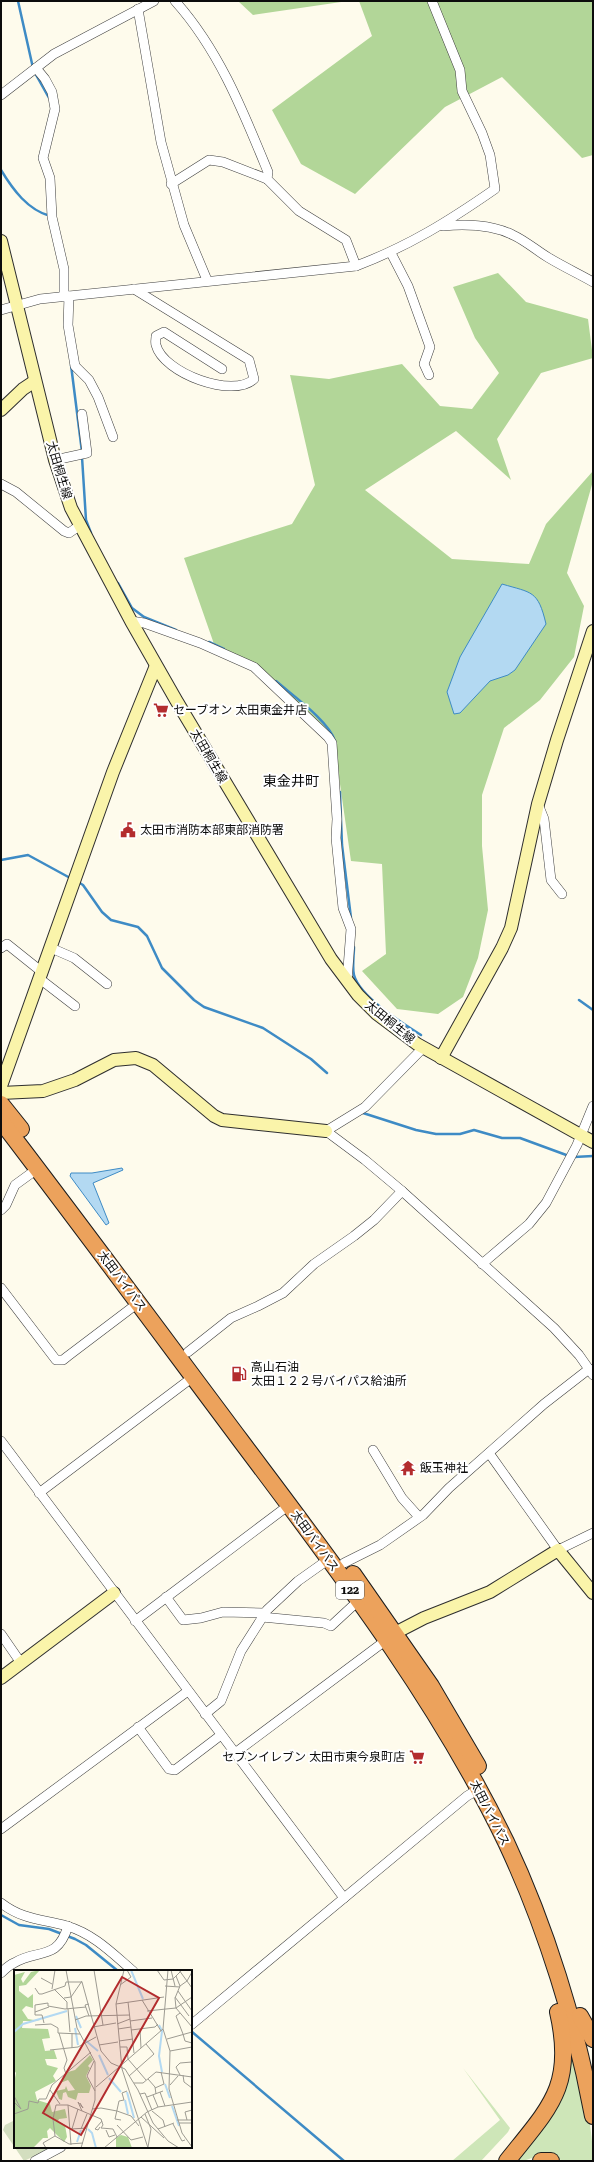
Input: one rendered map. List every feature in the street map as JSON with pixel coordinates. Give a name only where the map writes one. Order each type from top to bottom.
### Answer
[{"type":"highway","name":"太田バイパス","points":[[1,1104],[188,1352],[390,1636],[444,1706],[482,1773],[517,1842],[545,1910],[580,2016],[593,2064]]},
{"type":"highway","name":"太田バイパス","points":[[1,1121],[289,1505],[337,1561],[358,1601],[390,1636],[479,1789],[507,1845],[535,1914],[571,2020],[593,2116]]},
{"type":"highway","points":[[507,2161],[547,2112],[557,2091],[563,2067],[562,2028],[552,1984],[533,1927],[535,1914]]},
{"type":"highway","points":[[580,2016],[593,2039]]},
{"type":"highway","points":[[541,2161],[551,2161]]},
{"type":"street","points":[[1,95],[60,51],[154,1]]},
{"type":"street","points":[[175,1],[192,21],[213,51],[229,81],[268,172],[267,179]]},
{"type":"street","points":[[1,310],[18,307],[40,299],[207,280],[356,266],[391,253],[441,226],[495,189],[490,155],[482,133],[462,91],[460,70],[446,32],[432,1]]},
{"type":"street","points":[[138,9],[161,142],[171,184],[184,225],[207,280]]},
{"type":"street","points":[[36,68],[45,79],[52,92],[55,109],[43,158],[50,178],[52,217],[64,269],[68,325],[75,366],[89,380],[98,398],[113,437]]},
{"type":"street","points":[[171,184],[209,160],[223,162],[267,179],[299,211],[346,240],[356,266]]},
{"type":"street","points":[[441,226],[459,224],[484,226],[513,235],[593,282]]},
{"type":"street","name":"太田桐生線","points":[[1,241],[55,460],[71,508],[131,620],[330,959],[347,981],[377,1014],[424,1048],[593,1142]]},
{"type":"street","points":[[391,253],[408,286],[430,347],[424,364],[429,375]]},
{"type":"street","points":[[134,289],[249,360],[254,379],[249,383],[234,386],[204,382],[191,377],[169,364],[162,356],[156,345],[156,336],[164,332],[222,369]]},
{"type":"street","points":[[1,410],[22,389],[35,382]]},
{"type":"street","points":[[55,460],[88,453],[82,414]]},
{"type":"street","points":[[1,484],[16,492],[64,531],[69,533],[80,526]]},
{"type":"street","points":[[131,620],[144,623],[200,643],[254,667],[328,737],[332,743],[337,819],[336,838],[343,908],[351,929],[347,981]]},
{"type":"street","points":[[441,1058],[511,928],[538,804],[557,740],[593,631]]},
{"type":"street","points":[[1,1086],[113,772],[155,668]]},
{"type":"street","points":[[538,804],[544,819],[551,880],[562,894]]},
{"type":"street","points":[[1,948],[7,944],[75,1006]]},
{"type":"street","points":[[51,948],[74,958],[107,984]]},
{"type":"street","points":[[326,1132],[365,1107],[424,1048]]},
{"type":"street","points":[[1,1094],[43,1091],[75,1080],[114,1060],[136,1058],[154,1065],[214,1116],[222,1120],[326,1132],[365,1160],[402,1191],[554,1328],[591,1372],[544,1404],[448,1488],[419,1517],[380,1545],[337,1561],[298,1581],[264,1615],[241,1651],[221,1701],[205,1714]]},
{"type":"street","points":[[482,1264],[529,1224],[546,1203],[581,1135],[593,1106]]},
{"type":"street","points":[[1,1210],[6,1205],[15,1185],[37,1169]]},
{"type":"street","points":[[188,1352],[231,1318],[258,1306],[283,1292],[314,1264],[374,1220],[402,1191]]},
{"type":"street","points":[[1,1288],[56,1360],[63,1360],[138,1303]]},
{"type":"street","points":[[39,1493],[193,1377]]},
{"type":"street","points":[[1,1441],[344,1898]]},
{"type":"street","points":[[373,1450],[402,1498],[419,1517]]},
{"type":"street","points":[[489,1453],[558,1550],[593,1593]]},
{"type":"street","points":[[135,1621],[289,1505]]},
{"type":"street","points":[[235,1753],[390,1636],[424,1618],[490,1592],[558,1550],[593,1533]]},
{"type":"street","points":[[1,1678],[114,1593]]},
{"type":"street","points":[[166,1597],[183,1620],[201,1618],[223,1612],[264,1615],[324,1623],[331,1626],[358,1601]]},
{"type":"street","points":[[1,1634],[21,1663]]},
{"type":"street","points":[[1,1829],[188,1691]]},
{"type":"street","points":[[138,1727],[169,1770],[175,1770],[221,1735]]},
{"type":"street","points":[[192,2023],[467,1796],[479,1789]]},
{"type":"street","points":[[1,1903],[21,1916],[66,1933],[100,1943],[133,1970]]},
{"type":"street","points":[[1,1972],[13,1963],[51,1951],[58,1947],[66,1933]]},
{"type":"street","points":[[35,2161],[59,2148]]},
{"type":"green space","points":[[238,1],[348,1],[253,15]]},
{"type":"green space","points":[[359,1],[593,1],[593,155],[582,158],[502,77],[445,107],[355,194],[301,164],[272,110],[372,36]]},
{"type":"green space","points":[[498,273],[526,302],[588,319],[593,358],[541,373],[497,439],[511,480],[456,431],[365,490],[452,559],[529,564],[546,524],[593,471],[593,481],[567,573],[584,606],[574,657],[540,700],[504,728],[482,795],[482,846],[488,910],[478,958],[463,997],[438,1014],[397,1009],[362,971],[386,954],[382,864],[351,861],[333,735],[256,664],[214,644],[184,558],[292,524],[315,485],[290,375],[329,379],[402,364],[440,406],[472,409],[499,373],[475,338],[453,287]]},
{"type":"green space","points":[[565,2021],[587,2108],[593,2161],[564,2161],[552,2157],[535,2157],[523,2161],[512,2161],[544,2122]]},
{"type":"green space","points":[[463,2068],[510,2128],[481,2161],[452,2161],[500,2120]]},
{"type":"green space","points":[[14,2120],[14,2146],[3,2130],[5,2125]]},
{"type":"green space","points":[[15,2148],[51,2148],[24,2161]]},
{"type":"water","points":[[502,584],[520,589],[532,595],[540,605],[546,624],[515,670],[508,675],[490,681],[460,713],[454,714],[447,692],[460,657]]},
{"type":"water","points":[[122,1168],[123,1170],[93,1183],[109,1223],[106,1225],[70,1176],[71,1173],[92,1173]]},
{"type":"waterway","points":[[18,1],[33,68]]},
{"type":"waterway","points":[[35,73],[49,98]]},
{"type":"waterway","points":[[1,170],[16,192],[28,204],[50,216]]},
{"type":"waterway","points":[[71,365],[82,452]]},
{"type":"waterway","points":[[82,457],[86,520],[91,533]]},
{"type":"waterway","points":[[118,583],[132,608],[144,617],[176,630]]},
{"type":"waterway","points":[[209,642],[224,649]]},
{"type":"waterway","points":[[276,681],[326,725],[335,741]]},
{"type":"waterway","points":[[340,792],[342,845],[351,918]]},
{"type":"waterway","points":[[1,860],[28,855],[72,879]]},
{"type":"waterway","points":[[78,882],[83,885],[102,912],[111,920],[138,927],[147,936],[162,968],[194,1000],[204,1007],[263,1028],[311,1059],[327,1073]]},
{"type":"waterway","points":[[354,947],[353,972],[364,992],[383,1009],[421,1035]]},
{"type":"waterway","points":[[579,1000],[593,1010]]},
{"type":"waterway","points":[[363,1113],[416,1130],[436,1134],[460,1134],[474,1130],[502,1138],[520,1138],[569,1156]]},
{"type":"waterway","points":[[574,1157],[593,1156]]},
{"type":"waterway","points":[[1,1915],[19,1925],[49,1929],[75,1939],[86,1945],[117,1970]]},
{"type":"waterway","points":[[192,2032],[344,2161]]},
{"type":"place","name":"セーブオン 太田東金井店","points":[[161,710]]},
{"type":"place","name":"太田市消防本部東部消防署","points":[[128,830]]},
{"type":"place","name":"高山石油 太田１２２号バイパス給油所","points":[[239,1374]]},
{"type":"place","name":"飯玉神社","points":[[408,1468]]},
{"type":"place","name":"セブンイレブン 太田市東今泉町店","points":[[417,1757]]},
{"type":"district","name":"東金井町","points":[[291,781]]}]
